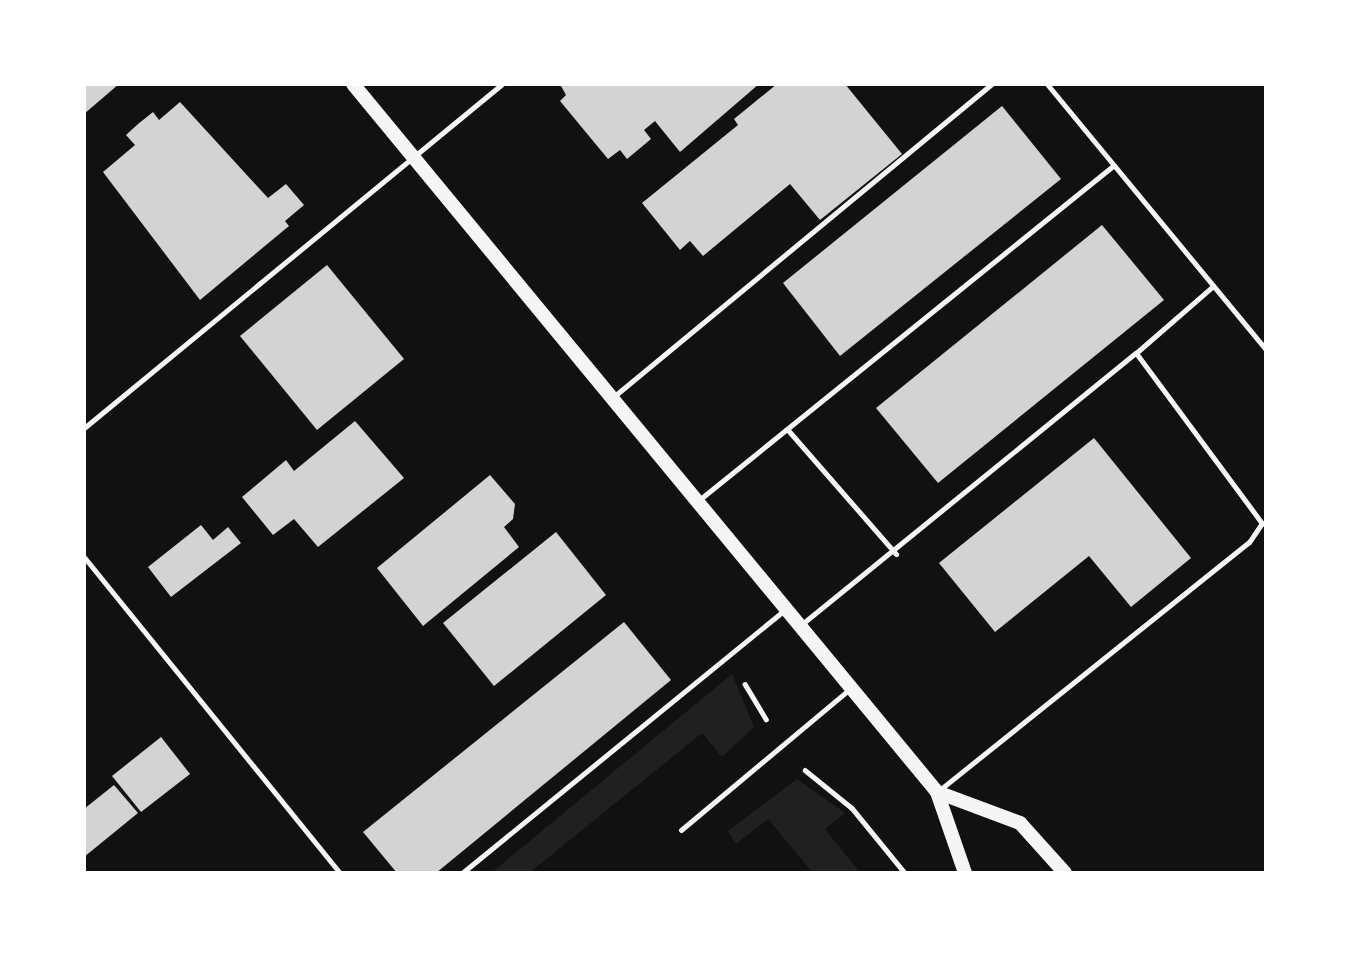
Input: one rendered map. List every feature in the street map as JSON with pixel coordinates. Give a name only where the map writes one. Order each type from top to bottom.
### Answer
[{"type":"main road","points":[[353,84],[937,792],[965,873]]},
{"type":"main road","points":[[937,792],[1020,823],[1065,873]]},
{"type":"lane","points":[[84,428],[502,84]]},
{"type":"lane","points":[[612,398],[992,84]]},
{"type":"lane","points":[[1047,84],[1266,350]]},
{"type":"lane","points":[[697,502],[1114,165]]},
{"type":"lane","points":[[800,626],[896,554],[1213,286]]},
{"type":"lane","points":[[937,792],[1249,542],[1262,523],[1136,353]]},
{"type":"lane","points":[[786,429],[896,554]]},
{"type":"lane","points":[[84,557],[340,873]]},
{"type":"lane","points":[[462,873],[786,610]]},
{"type":"lane","points":[[681,830],[851,688]]},
{"type":"path","points":[[808,773],[852,807],[905,873]]},
{"type":"shaded area","points":[[732,674],[754,727],[722,757],[702,733],[529,873],[491,873]]},
{"type":"shaded area","points":[[797,779],[845,813],[825,829],[860,873],[813,873],[768,819],[736,844],[728,831]]},
{"type":"building","points":[[84,84],[119,84],[84,114]]},
{"type":"building","points":[[560,84],[759,84],[680,152],[655,121],[644,130],[651,139],[627,159],[620,150],[608,159],[560,101],[566,95]]},
{"type":"building","points":[[777,84],[845,84],[902,154],[820,220],[790,184],[703,256],[690,241],[680,250],[642,203],[738,125],[734,119]]},
{"type":"building","points":[[180,102],[268,198],[286,184],[304,205],[285,221],[289,226],[200,300],[103,172],[135,145],[126,135],[138,124],[153,112],[159,120]]},
{"type":"building","points":[[1002,106],[1061,179],[840,356],[783,283]]},
{"type":"building","points":[[1102,225],[1164,300],[938,483],[876,408]]},
{"type":"building","points":[[327,265],[404,359],[317,430],[240,336]]},
{"type":"building","points":[[355,421],[404,478],[318,547],[294,519],[273,535],[242,497],[286,460],[294,471]]},
{"type":"building","points":[[1094,438],[1191,558],[1131,607],[1089,556],[995,632],[939,563]]},
{"type":"building","points":[[490,475],[515,504],[513,519],[504,527],[519,547],[423,626],[377,568]]},
{"type":"building","points":[[201,525],[213,540],[228,527],[241,543],[171,597],[148,567]]},
{"type":"building","points":[[556,532],[606,595],[494,686],[443,623]]},
{"type":"building","points":[[624,622],[671,680],[436,873],[397,873],[363,832]]},
{"type":"building","points":[[161,737],[190,774],[141,812],[112,776]]},
{"type":"building","points":[[114,785],[138,813],[84,857],[84,809]]}]
